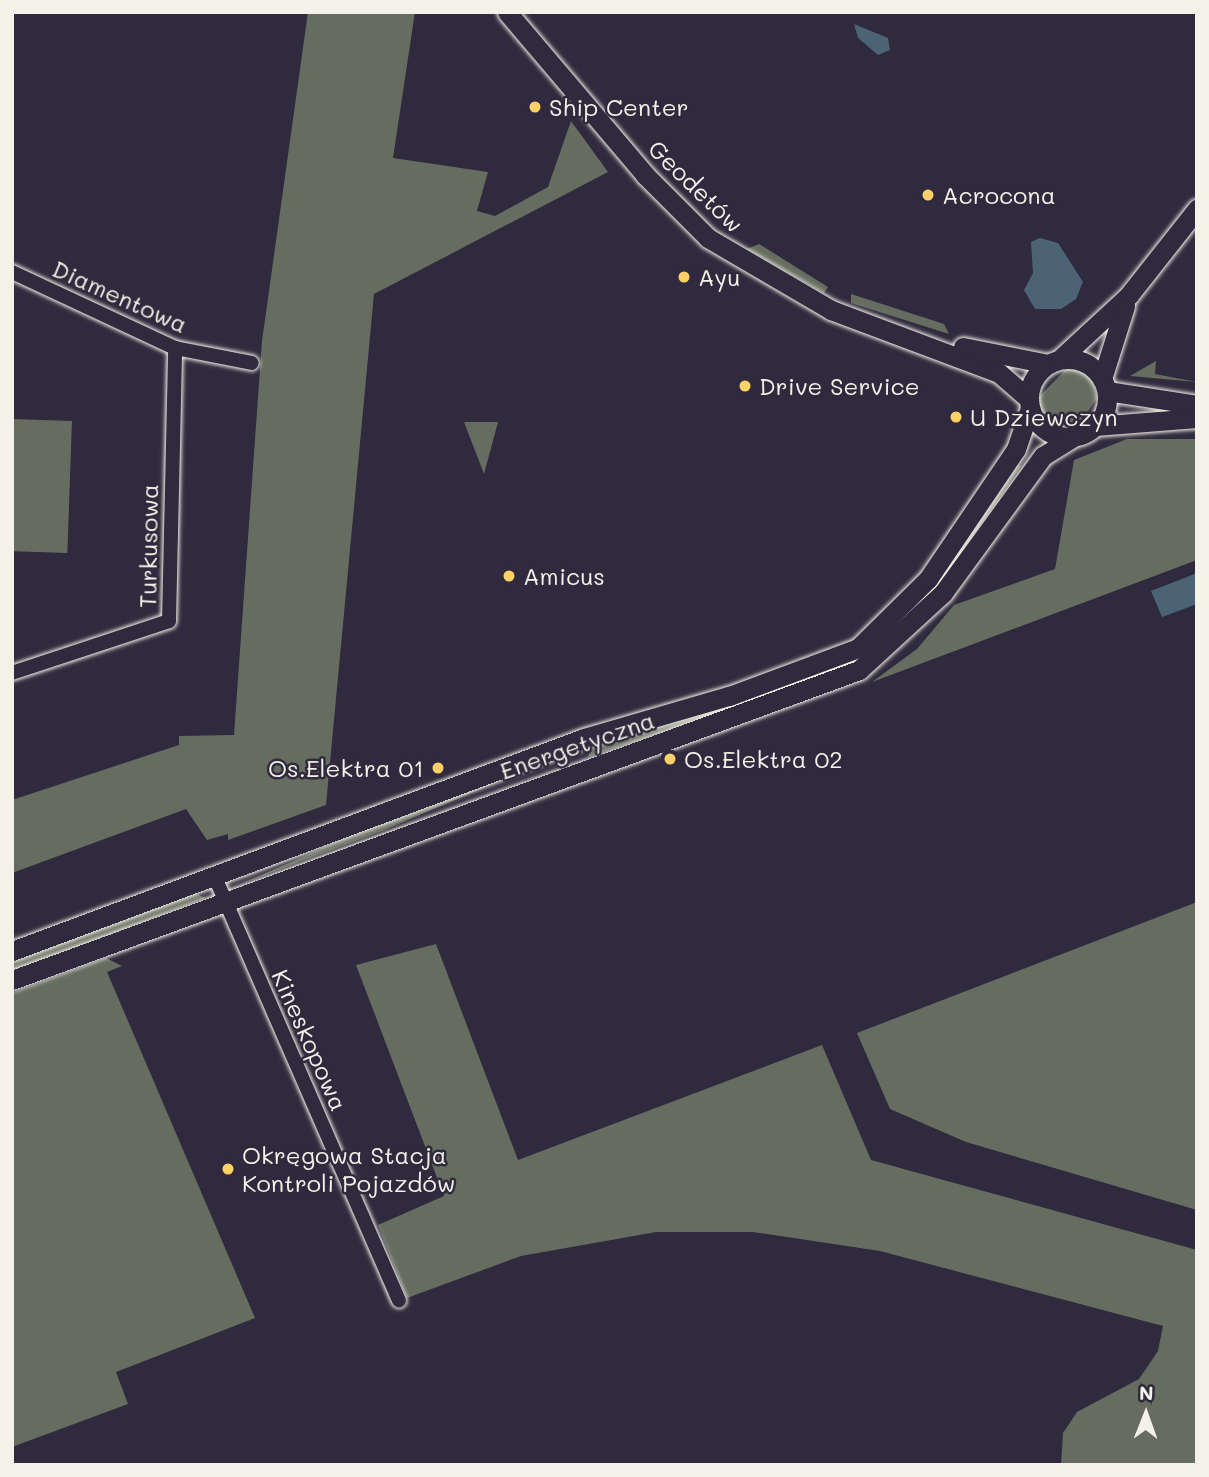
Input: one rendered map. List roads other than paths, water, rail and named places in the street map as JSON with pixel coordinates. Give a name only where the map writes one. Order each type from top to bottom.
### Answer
[{"type":"street","name":"Geodetów","points":[[507,12],[636,165],[708,238],[831,310],[938,346],[999,373],[1029,404]]},
{"type":"street","points":[[1197,209],[1129,295],[1035,377],[1029,404],[1048,431],[1073,437],[1095,426],[1197,418]]},
{"type":"street","name":"Diamentowa","points":[[12,272],[175,348],[252,363]]},
{"type":"street","points":[[1095,426],[1129,295]]},
{"type":"street","name":"Geodetów","points":[[938,346],[1054,362]]},
{"type":"street","name":"Turkusowa","points":[[12,673],[169,621],[175,348]]},
{"type":"street","points":[[1054,362],[1085,363],[1104,385],[1197,405]]},
{"type":"street","name":"Energetyczna","points":[[12,951],[584,738],[729,696],[858,648],[928,579],[1016,449],[1029,404]]},
{"type":"street","name":"Energetyczna","points":[[12,981],[224,899],[859,670],[943,593],[1044,456],[1073,437]]},
{"type":"street","name":"Kineskopowa","points":[[214,875],[399,1301]]},
{"type":"water","points":[[854,24],[888,38],[890,50],[878,55],[858,38]]},
{"type":"water","points":[[1040,238],[1058,243],[1083,282],[1076,299],[1061,309],[1035,309],[1024,290],[1033,273],[1031,242]]},
{"type":"water","points":[[1197,573],[1197,604],[1162,617],[1151,591]]},
{"type":"place","name":"Ship Center","points":[[535,107]]},
{"type":"place","name":"Acrocona","points":[[928,195]]},
{"type":"place","name":"Ayu","points":[[684,277]]},
{"type":"place","name":"Drive Service","points":[[745,386]]},
{"type":"place","name":"U Dziewczyn","points":[[956,417]]},
{"type":"place","name":"Amicus","points":[[509,576]]},
{"type":"place","name":"Os.Elektra 02","points":[[670,759]]},
{"type":"place","name":"Os.Elektra 01","points":[[438,768]]},
{"type":"place","name":"Okręgowa Stacja Kontroli Pojazdów","points":[[228,1169]]}]
